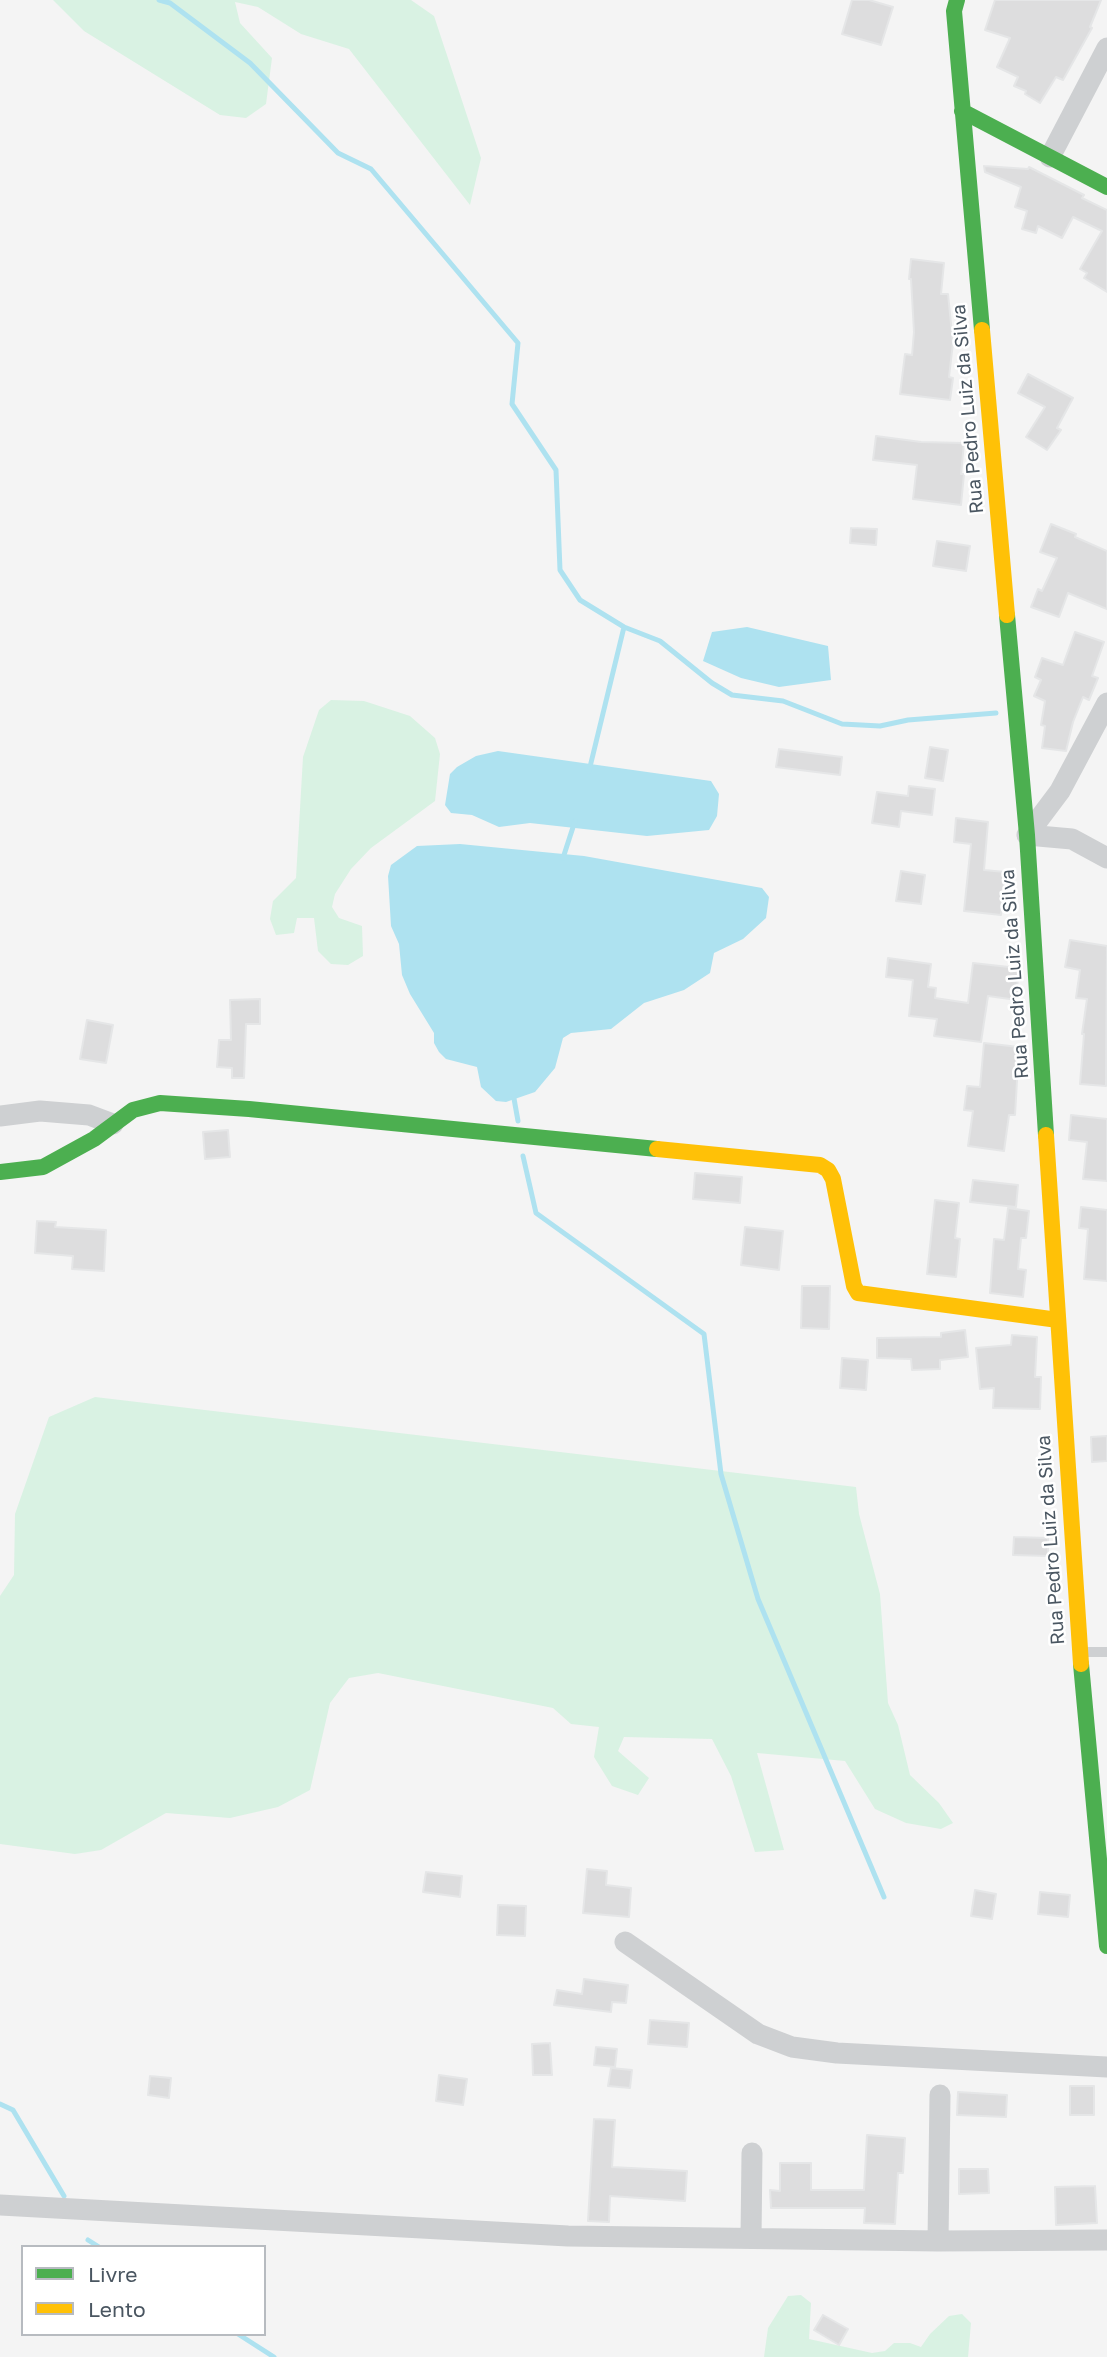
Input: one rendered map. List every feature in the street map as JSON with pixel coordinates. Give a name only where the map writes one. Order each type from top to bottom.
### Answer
[{"type":"street","name":"Rua Pedro Luiz da Silva","points":[[957,0],[954,11],[962,111],[1027,835],[1080,1651],[1104,1869],[1107,1946]]},
{"type":"street","points":[[1050,157],[1107,48]]},
{"type":"street","points":[[962,111],[1107,187]]},
{"type":"street","points":[[1027,835],[1060,791],[1107,703]]},
{"type":"street","points":[[1027,835],[1072,839],[1107,858]]},
{"type":"street","points":[[0,1172],[43,1167],[94,1139],[133,1110],[160,1103],[820,1165],[828,1170],[834,1179],[853,1286],[858,1293],[1058,1320]]},
{"type":"street","points":[[0,1116],[52,1112],[89,1115],[113,1124]]},
{"type":"street","points":[[625,1942],[758,2034],[792,2047],[836,2053],[1107,2067]]},
{"type":"street","points":[[938,2241],[940,2095]]},
{"type":"street","points":[[751,2238],[752,2153]]},
{"type":"street","points":[[0,2205],[568,2236],[938,2241],[1107,2240]]},
{"type":"lane","points":[[1080,1651],[1107,1652]]},
{"type":"green space","points":[[53,0],[411,0],[434,16],[481,158],[470,205],[349,49],[301,34],[258,7],[235,2],[240,23],[272,58],[266,104],[246,118],[220,115],[84,31]]},
{"type":"green space","points":[[331,700],[364,701],[410,716],[435,738],[440,754],[435,801],[371,848],[351,869],[335,894],[332,907],[339,918],[362,926],[363,956],[348,965],[331,964],[318,951],[314,918],[297,918],[294,933],[276,935],[270,919],[273,901],[296,878],[303,757],[319,710]]},
{"type":"green space","points":[[95,1397],[856,1487],[859,1514],[880,1594],[888,1703],[898,1725],[910,1775],[939,1803],[953,1823],[941,1829],[906,1823],[875,1809],[845,1761],[757,1753],[784,1850],[755,1852],[731,1776],[712,1739],[624,1737],[618,1751],[649,1778],[638,1795],[612,1786],[594,1757],[599,1727],[571,1724],[553,1708],[378,1673],[349,1678],[330,1703],[310,1790],[278,1807],[230,1818],[166,1813],[101,1850],[75,1854],[0,1844],[0,1596],[14,1575],[15,1514],[49,1417]]},
{"type":"green space","points":[[801,2295],[811,2303],[809,2339],[872,2353],[885,2351],[894,2343],[910,2343],[921,2347],[949,2316],[962,2314],[971,2323],[968,2357],[764,2357],[768,2328],[788,2296]]},
{"type":"water","points":[[747,627],[828,646],[831,680],[779,687],[741,678],[703,661],[712,632]]},
{"type":"water","points":[[498,751],[711,781],[719,794],[717,816],[709,830],[647,836],[530,823],[499,827],[472,815],[451,813],[445,805],[450,774],[476,756]]},
{"type":"water","points":[[460,844],[584,856],[762,888],[769,897],[766,918],[743,939],[714,953],[710,973],[684,990],[644,1003],[611,1029],[571,1033],[563,1038],[555,1068],[535,1092],[506,1102],[496,1101],[481,1087],[477,1067],[446,1059],[439,1052],[434,1043],[434,1033],[410,994],[402,975],[399,944],[391,926],[388,876],[391,865],[417,846]]},
{"type":"building","points":[[852,0],[869,0],[893,7],[881,45],[842,34]]},
{"type":"building","points":[[995,0],[1101,0],[1090,27],[1092,28],[1063,80],[1056,77],[1040,103],[1025,94],[1026,91],[1014,86],[1018,77],[997,67],[1010,38],[985,30]]},
{"type":"building","points":[[984,166],[1029,167],[1107,210],[1107,292],[1084,278],[1087,273],[1080,269],[1102,231],[1073,217],[1062,238],[1038,226],[1036,233],[1022,229],[1027,211],[1015,207],[1021,187],[985,172]]},
{"type":"building","points":[[911,259],[944,263],[941,294],[948,294],[953,343],[949,377],[953,378],[950,400],[900,394],[905,354],[912,355],[914,332],[909,279]]},
{"type":"building","points":[[1028,374],[1073,398],[1057,428],[1061,430],[1047,450],[1026,437],[1045,407],[1018,393]]},
{"type":"building","points":[[876,436],[921,442],[964,443],[961,505],[913,499],[917,465],[873,460]]},
{"type":"building","points":[[1051,524],[1107,551],[1107,609],[1068,593],[1059,617],[1031,607],[1038,589],[1042,591],[1057,558],[1040,552]]},
{"type":"building","points":[[851,528],[877,529],[876,545],[850,543]]},
{"type":"building","points":[[937,541],[970,546],[966,571],[933,566]]},
{"type":"building","points":[[1075,632],[1104,642],[1092,676],[1098,678],[1089,700],[1083,697],[1066,751],[1042,748],[1045,726],[1041,725],[1045,701],[1034,696],[1041,680],[1035,677],[1042,658],[1063,665]]},
{"type":"building","points":[[930,747],[948,750],[943,781],[925,778]]},
{"type":"building","points":[[779,749],[842,757],[840,775],[776,767]]},
{"type":"building","points":[[909,786],[935,789],[932,815],[901,811],[899,827],[872,823],[877,792],[908,796]]},
{"type":"building","points":[[956,818],[988,822],[984,870],[1005,872],[1001,915],[964,911],[971,844],[954,842]]},
{"type":"building","points":[[901,871],[925,875],[921,904],[896,901]]},
{"type":"building","points":[[1070,940],[1107,946],[1106,1086],[1080,1084],[1082,1034],[1087,999],[1076,998],[1080,970],[1065,967]]},
{"type":"building","points":[[888,958],[931,964],[928,987],[936,988],[935,998],[968,1003],[973,963],[1018,968],[1017,1000],[988,996],[981,1042],[934,1036],[937,1019],[909,1016],[913,980],[886,977]]},
{"type":"building","points":[[260,999],[260,1024],[246,1024],[244,1078],[232,1078],[232,1068],[217,1067],[219,1040],[231,1040],[230,1000]]},
{"type":"building","points":[[87,1020],[113,1025],[106,1063],[80,1059]]},
{"type":"building","points":[[984,1043],[1019,1047],[1015,1115],[1009,1115],[1004,1151],[968,1146],[973,1111],[964,1110],[967,1086],[980,1087]]},
{"type":"building","points":[[1071,1115],[1107,1119],[1107,1181],[1083,1179],[1087,1142],[1069,1140]]},
{"type":"building","points":[[228,1130],[230,1157],[205,1159],[203,1132]]},
{"type":"building","points":[[695,1173],[742,1177],[740,1203],[693,1199]]},
{"type":"building","points":[[973,1180],[1018,1185],[1016,1207],[970,1202]]},
{"type":"building","points":[[935,1200],[959,1203],[955,1238],[960,1239],[956,1277],[927,1274]]},
{"type":"building","points":[[1081,1207],[1107,1210],[1107,1281],[1084,1279],[1088,1229],[1079,1228]]},
{"type":"building","points":[[1008,1208],[1029,1211],[1026,1238],[1021,1238],[1018,1269],[1026,1270],[1023,1297],[990,1293],[994,1239],[1004,1240]]},
{"type":"building","points":[[37,1221],[56,1222],[55,1227],[106,1230],[104,1271],[72,1269],[73,1256],[35,1253]]},
{"type":"building","points":[[745,1227],[783,1231],[779,1270],[741,1265]]},
{"type":"building","points":[[802,1286],[830,1286],[829,1329],[801,1328]]},
{"type":"building","points":[[965,1330],[968,1357],[940,1360],[940,1369],[912,1370],[911,1359],[877,1358],[877,1338],[941,1337],[941,1333]]},
{"type":"building","points":[[1012,1335],[1037,1337],[1035,1377],[1041,1377],[1040,1409],[993,1408],[994,1388],[980,1389],[976,1348],[1011,1345]]},
{"type":"building","points":[[842,1358],[868,1360],[866,1390],[840,1388]]},
{"type":"building","points":[[1107,1436],[1107,1461],[1092,1462],[1091,1437]]},
{"type":"building","points":[[1014,1537],[1048,1538],[1048,1556],[1013,1555]]},
{"type":"building","points":[[587,1869],[607,1871],[606,1885],[631,1888],[629,1917],[583,1913]]},
{"type":"building","points":[[426,1872],[462,1876],[460,1897],[423,1892]]},
{"type":"building","points":[[975,1890],[996,1894],[992,1919],[971,1916]]},
{"type":"building","points":[[1040,1892],[1070,1895],[1068,1917],[1038,1914]]},
{"type":"building","points":[[498,1905],[526,1906],[525,1936],[497,1935]]},
{"type":"building","points":[[584,1979],[628,1985],[626,2003],[612,2002],[611,2012],[554,2005],[557,1990],[582,1994]]},
{"type":"building","points":[[650,2020],[689,2023],[687,2047],[648,2044]]},
{"type":"building","points":[[550,2043],[552,2075],[533,2075],[532,2044]]},
{"type":"building","points":[[596,2047],[617,2049],[615,2067],[594,2065]]},
{"type":"building","points":[[611,2068],[632,2070],[630,2088],[608,2086]]},
{"type":"building","points":[[439,2075],[467,2079],[463,2105],[436,2101]]},
{"type":"building","points":[[150,2076],[171,2078],[169,2098],[148,2095]]},
{"type":"building","points":[[1070,2086],[1094,2086],[1094,2115],[1070,2115]]},
{"type":"building","points":[[958,2092],[1007,2095],[1006,2117],[957,2115]]},
{"type":"building","points":[[594,2119],[615,2120],[612,2167],[687,2171],[685,2201],[610,2196],[609,2222],[588,2221]]},
{"type":"building","points":[[867,2135],[905,2138],[903,2173],[898,2173],[895,2224],[864,2223],[865,2208],[771,2208],[770,2190],[780,2191],[780,2163],[811,2163],[811,2190],[864,2190]]},
{"type":"building","points":[[959,2169],[988,2169],[989,2193],[959,2194]]},
{"type":"building","points":[[1095,2186],[1097,2223],[1056,2225],[1055,2187]]},
{"type":"building","points":[[823,2315],[848,2329],[839,2345],[814,2330]]},
{"type":"waterway","points":[[159,0],[170,3],[250,63],[338,153],[371,169],[518,343],[512,404],[556,470],[560,570],[580,600],[624,627],[660,641],[712,683],[732,695],[783,701],[842,724],[880,726],[908,720],[996,713]]},
{"type":"waterway","points":[[589,771],[624,627]]},
{"type":"waterway","points":[[563,858],[575,821]]},
{"type":"waterway","points":[[513,1093],[518,1121]]},
{"type":"waterway","points":[[523,1156],[536,1213],[704,1334],[721,1474],[758,1599],[884,1897]]},
{"type":"waterway","points":[[0,2104],[13,2110],[64,2196]]},
{"type":"waterway","points":[[88,2240],[96,2245]]},
{"type":"waterway","points":[[241,2336],[274,2357]]},
{"type":"traffic: fast","points":[[957,0],[954,11],[982,330]]},
{"type":"traffic: fast","points":[[962,111],[1107,187]]},
{"type":"traffic: fast","points":[[1007,615],[1027,835],[1046,1135]]},
{"type":"traffic: fast","points":[[0,1172],[43,1167],[94,1139],[133,1110],[160,1103],[249,1109],[657,1149]]},
{"type":"traffic: fast","points":[[1081,1664],[1107,1946]]},
{"type":"traffic: slow","points":[[982,330],[1007,615]]},
{"type":"traffic: slow","points":[[1046,1135],[1081,1664]]},
{"type":"traffic: slow","points":[[657,1149],[820,1165],[828,1170],[833,1179],[854,1286],[858,1293],[1058,1320]]}]
